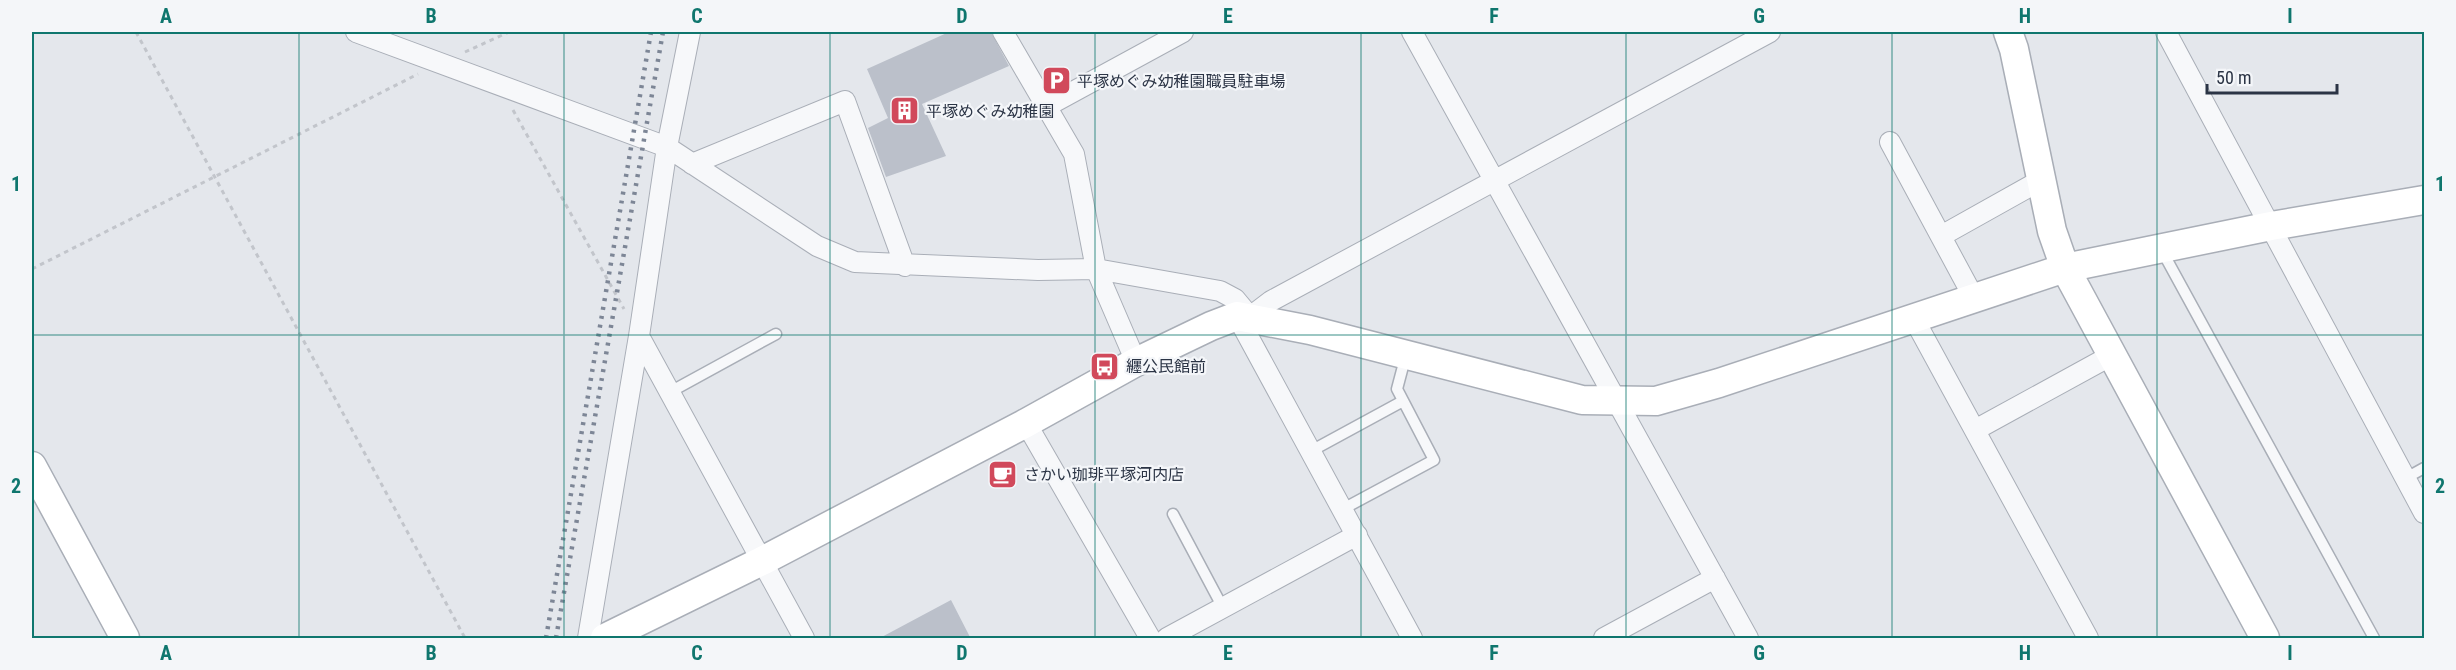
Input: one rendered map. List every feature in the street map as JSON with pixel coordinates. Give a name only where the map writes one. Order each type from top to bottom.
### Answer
[{"type":"street","points":[[356,32],[667,147],[817,246],[855,262],[904,266],[1096,269],[1220,291],[1235,300],[1311,451],[1412,639]]},
{"type":"street","points":[[588,639],[639,336],[667,147],[690,32]]},
{"type":"street","points":[[1003,32],[1074,154],[1096,269],[1136,362]]},
{"type":"street","points":[[1413,32],[1496,178],[1748,639]]},
{"type":"street","points":[[605,639],[762,561],[1026,423],[1136,362],[1243,316],[1770,32]]},
{"type":"street","points":[[2008,32],[2014,49],[2052,231],[2065,268],[2265,639]]},
{"type":"street","points":[[2166,32],[2424,513]]},
{"type":"street","points":[[1047,106],[1175,33]]},
{"type":"street","points":[[692,164],[845,101],[904,266]]},
{"type":"street","points":[[1890,142],[1974,298]]},
{"type":"street","points":[[1941,236],[2042,180]]},
{"type":"street","points":[[1243,316],[1582,400],[1618,402],[1666,398],[2065,268],[2271,226],[2424,200]]},
{"type":"street","points":[[1914,319],[2088,639]]},
{"type":"street","points":[[639,336],[804,639]]},
{"type":"street","points":[[1975,430],[2112,355]]},
{"type":"street","points":[[1026,423],[1150,639]]},
{"type":"street","points":[[32,466],[125,639]]},
{"type":"street","points":[[1167,639],[1357,535]]},
{"type":"street","points":[[1604,639],[1714,578]]},
{"type":"lane","points":[[2161,248],[2374,639]]},
{"type":"lane","points":[[670,392],[776,334]]},
{"type":"lane","points":[[1343,509],[1434,460],[1397,389],[1406,355]]},
{"type":"lane","points":[[1311,451],[1403,401]]},
{"type":"lane","points":[[2406,478],[2424,468]]},
{"type":"lane","points":[[1173,514],[1223,608]]},
{"type":"path","points":[[136,32],[465,639]]},
{"type":"path","points":[[32,269],[441,63],[509,32]]},
{"type":"path","points":[[499,85],[639,336]]},
{"type":"building","name":"平塚めぐみ幼稚園","points":[[949,32],[991,32],[1009,66],[922,104],[946,156],[886,177],[868,128],[888,118],[867,69]]},
{"type":"building","points":[[951,600],[971,639],[878,639]]},
{"type":"railway","points":[[546,638],[651,32]]},
{"type":"railway","points":[[556,638],[663,32]]},
{"type":"place","name":"平塚めぐみ幼稚園職員駐車場","points":[[1056,81]]},
{"type":"place","name":"平塚めぐみ幼稚園","points":[[905,111]]},
{"type":"place","name":"纒公民館前","points":[[1105,366]]},
{"type":"place","name":"さかい珈琲平塚河内店","points":[[1003,474]]}]
